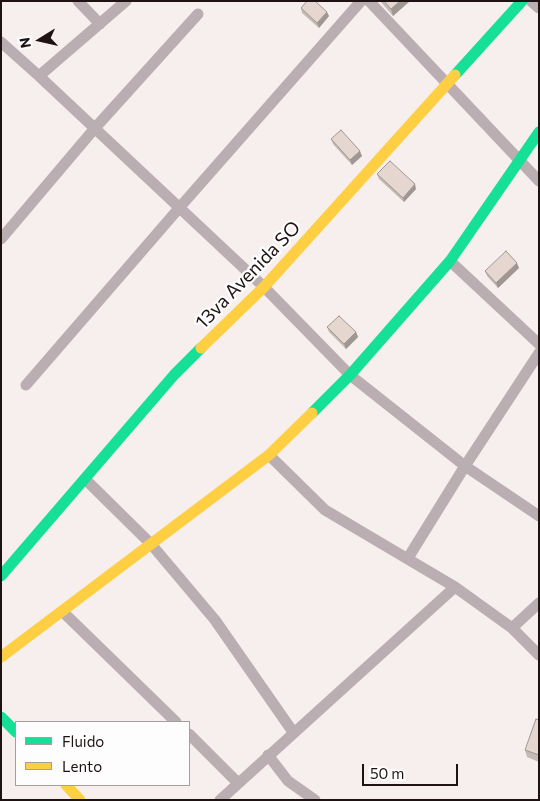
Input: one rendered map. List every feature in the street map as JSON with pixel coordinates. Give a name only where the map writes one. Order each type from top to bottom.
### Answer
[{"type":"street","points":[[78,1],[100,24]]},
{"type":"street","points":[[39,76],[126,1]]},
{"type":"street","points":[[26,385],[361,1]]},
{"type":"street","points":[[369,1],[539,181]]},
{"type":"street","name":"13va Avenida SO","points":[[4,568],[86,479],[174,375],[264,287],[522,1]]},
{"type":"street","points":[[532,1],[539,8]]},
{"type":"street","points":[[1,239],[95,128],[198,14]]},
{"type":"street","points":[[1,42],[264,287],[350,375],[465,466],[539,516]]},
{"type":"street","points":[[1,656],[269,455],[350,375],[450,261],[539,132]]},
{"type":"street","points":[[450,261],[539,344]]},
{"type":"street","points":[[408,558],[465,466],[539,353]]},
{"type":"street","points":[[269,455],[325,510],[455,587],[512,628],[539,655]]},
{"type":"street","points":[[86,479],[151,544],[215,620],[293,732]]},
{"type":"street","points":[[220,800],[455,587]]},
{"type":"street","points":[[512,628],[539,603]]},
{"type":"street","points":[[62,611],[175,721]]},
{"type":"street","points":[[1,717],[15,731]]},
{"type":"street","points":[[190,735],[238,783]]},
{"type":"street","points":[[268,755],[288,781],[315,800]]},
{"type":"street","points":[[67,786],[80,800]]},
{"type":"building","points":[[307,1],[315,1],[327,12],[317,23],[301,8]]},
{"type":"building","points":[[384,1],[400,1],[391,9]]},
{"type":"building","points":[[341,130],[360,151],[350,160],[331,139]]},
{"type":"building","points":[[390,161],[415,184],[403,198],[377,174]]},
{"type":"building","points":[[506,251],[517,263],[496,283],[485,271]]},
{"type":"building","points":[[339,316],[356,332],[344,344],[327,327]]},
{"type":"building","points":[[536,719],[539,720],[539,755],[525,750]]},
{"type":"traffic: fast","points":[[455,75],[522,1]]},
{"type":"traffic: fast","points":[[312,413],[350,375],[450,261],[539,132]]},
{"type":"traffic: fast","points":[[1,576],[174,375],[201,348]]},
{"type":"traffic: fast","points":[[1,717],[15,731]]},
{"type":"traffic: slow","points":[[201,348],[264,287],[455,75]]},
{"type":"traffic: slow","points":[[1,657],[269,455],[312,413]]},
{"type":"traffic: slow","points":[[67,786],[80,800]]}]
